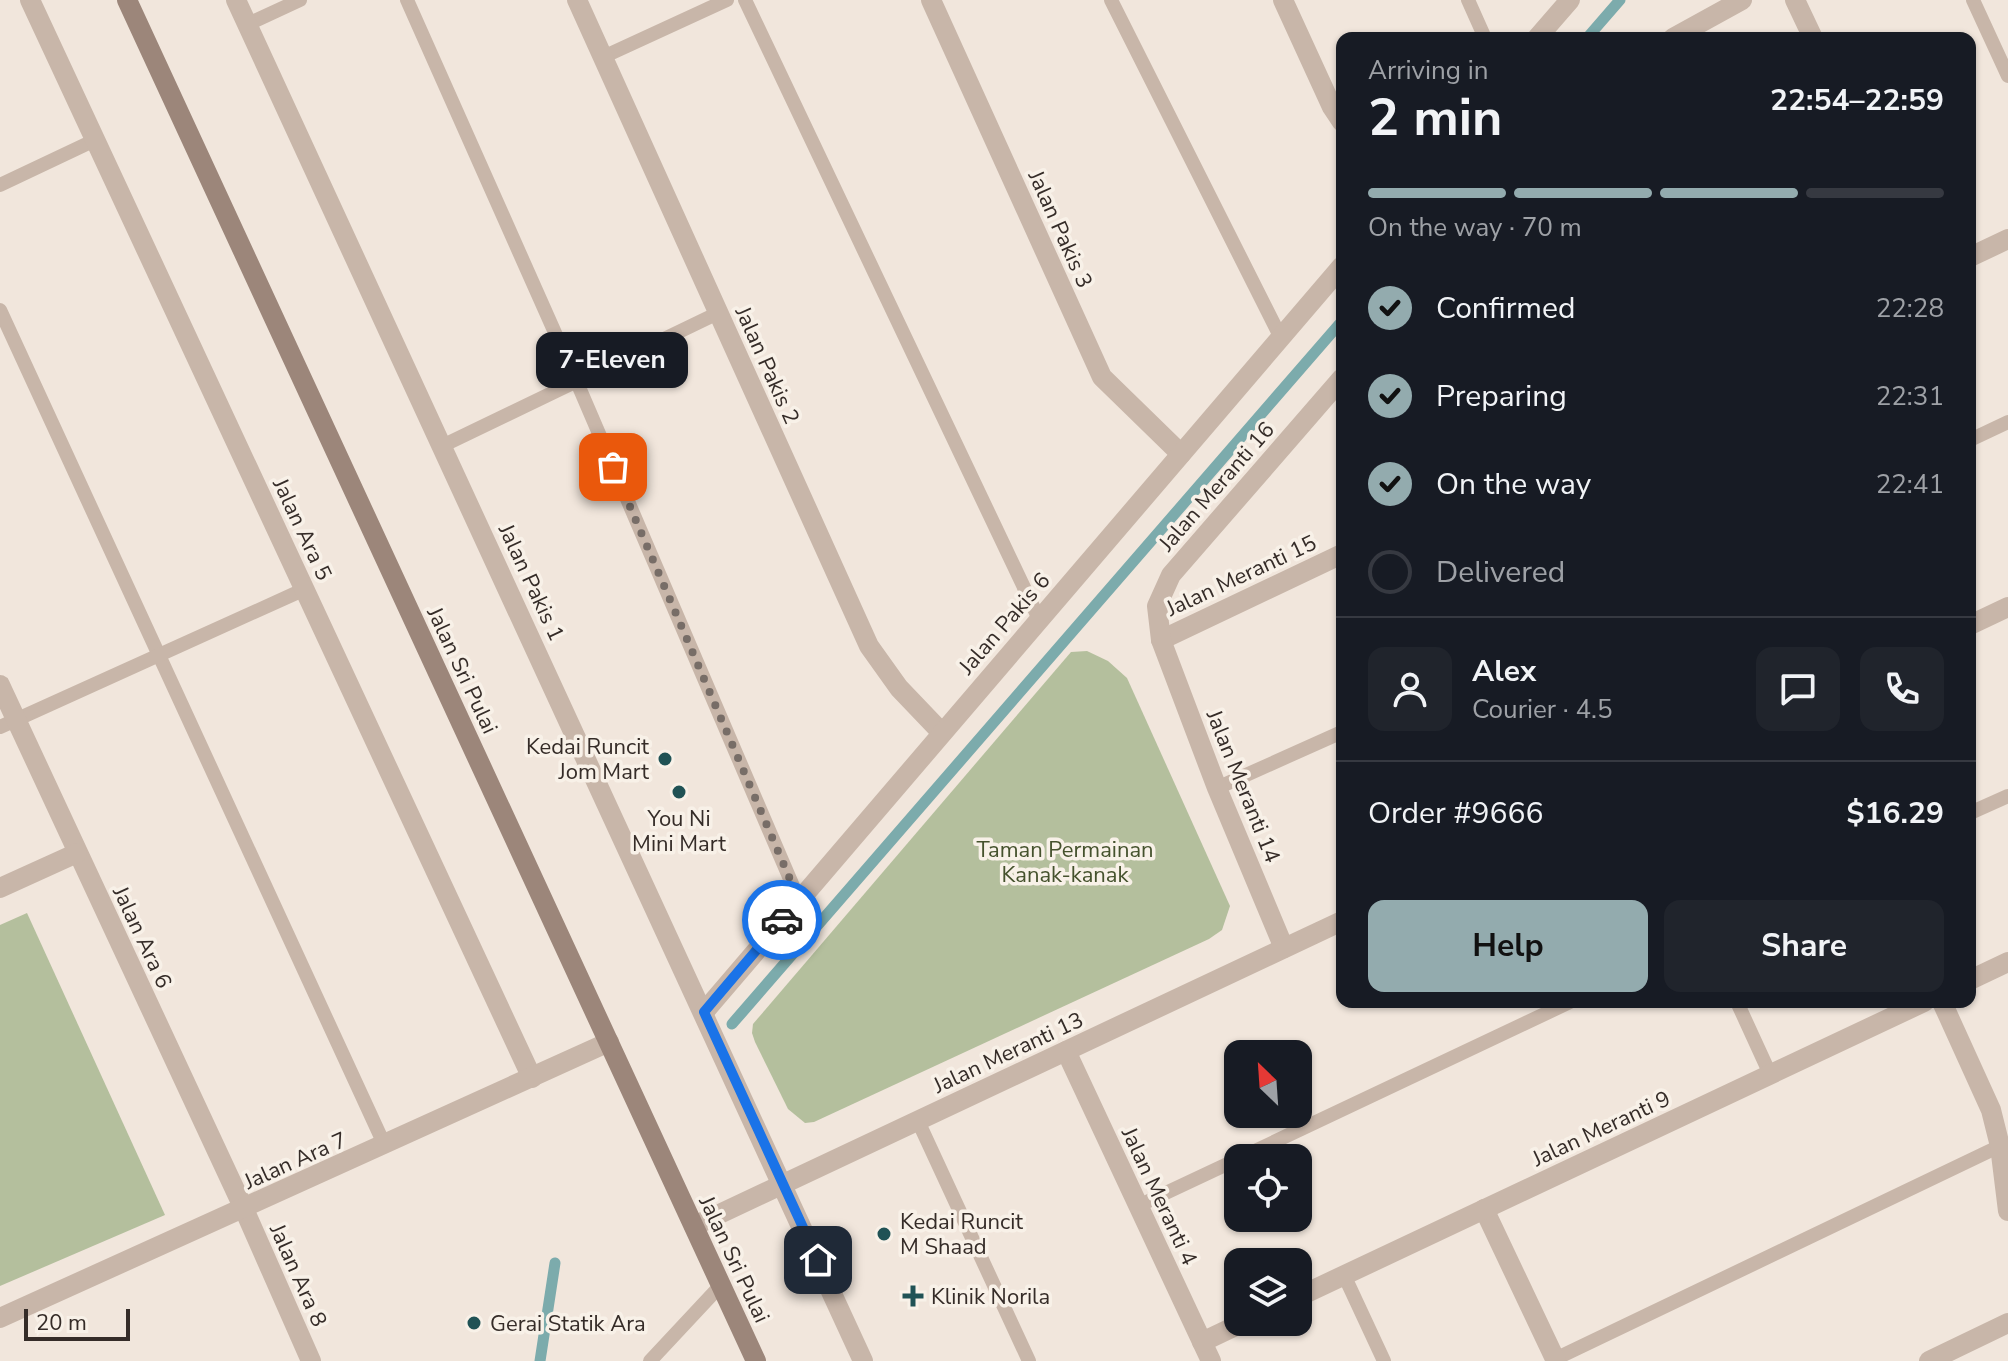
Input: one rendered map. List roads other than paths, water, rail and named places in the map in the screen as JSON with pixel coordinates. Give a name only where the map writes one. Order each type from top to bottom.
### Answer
[{"type":"street","name":"Jalan Ara 5","points":[[30,0],[532,1078]]},
{"type":"street","name":"Jalan Sri Pulai","points":[[127,0],[756,1361]]},
{"type":"street","name":"Jalan Pakis 1","points":[[236,0],[863,1361]]},
{"type":"street","name":"Jalan Pakis 2","points":[[577,0],[869,646],[899,688],[942,733]]},
{"type":"street","name":"Jalan Pakis 3","points":[[931,0],[1102,377],[1181,454]]},
{"type":"street","points":[[1283,0],[1336,113]]},
{"type":"street","points":[[1542,32],[1570,0]]},
{"type":"street","points":[[1684,32],[1742,0]]},
{"type":"street","points":[[1795,0],[1810,32]]},
{"type":"street","points":[[1976,254],[2008,239]]},
{"type":"street","name":"Jalan Pakis 6","points":[[704,1012],[1336,273]]},
{"type":"street","name":"Jalan Meranti 16","points":[[1161,640],[1157,606],[1171,575],[1336,385]]},
{"type":"street","name":"Jalan Meranti 15","points":[[1161,640],[1336,557]]},
{"type":"street","points":[[1976,622],[2008,607]]},
{"type":"street","name":"Jalan Meranti 14","points":[[1161,640],[1217,788],[1284,948]]},
{"type":"street","name":"Jalan Ara 6","points":[[0,685],[8,724],[77,853],[244,1209]]},
{"type":"street","points":[[0,888],[77,853]]},
{"type":"street","name":"Jalan Meranti 13","points":[[694,1226],[1336,924]]},
{"type":"street","points":[[1976,977],[2008,962]]},
{"type":"street","name":"Jalan Meranti 9","points":[[1312,1290],[1911,1008]]},
{"type":"street","points":[[1945,1008],[1991,1110],[2000,1146],[2008,1211]]},
{"type":"street","name":"Jalan Ara 7","points":[[0,1318],[609,1042]]},
{"type":"street","name":"Jalan Meranti 4","points":[[1066,1051],[1211,1361]]},
{"type":"street","name":"Jalan Ara 8","points":[[244,1209],[311,1361]]},
{"type":"street","points":[[1484,1209],[1555,1360]]},
{"type":"street","points":[[1929,1361],[2008,1323]]},
{"type":"street","points":[[1202,1342],[1224,1332]]},
{"type":"lane","points":[[248,24],[300,0]]},
{"type":"lane","points":[[407,0],[576,380],[799,900]]},
{"type":"lane","points":[[603,57],[727,0]]},
{"type":"lane","points":[[745,0],[1039,619]]},
{"type":"lane","points":[[1111,0],[1281,338]]},
{"type":"lane","points":[[1468,0],[1482,32]]},
{"type":"lane","points":[[1973,0],[2008,76]]},
{"type":"lane","points":[[0,185],[95,140]]},
{"type":"lane","points":[[0,310],[385,1146]]},
{"type":"lane","points":[[442,446],[718,313]]},
{"type":"lane","points":[[1976,437],[2008,422]]},
{"type":"lane","points":[[8,724],[305,589]]},
{"type":"lane","points":[[1217,788],[1336,735]]},
{"type":"lane","points":[[1976,810],[2008,796]]},
{"type":"lane","points":[[1269,1144],[1557,1008]]},
{"type":"lane","points":[[1740,1008],[1770,1074]]},
{"type":"lane","points":[[918,1121],[1029,1361]]},
{"type":"lane","points":[[1555,1360],[2000,1146]]},
{"type":"lane","points":[[1138,1206],[1224,1165]]},
{"type":"lane","points":[[1344,1275],[1384,1361]]},
{"type":"lane","points":[[650,1361],[721,1285]]},
{"type":"waterway","points":[[1592,32],[1620,0]]},
{"type":"waterway","points":[[732,1024],[1336,328]]},
{"type":"waterway","points":[[540,1361],[555,1263]]},
{"type":"place","name":"7-Eleven","points":[[613,467]]},
{"type":"place","name":"Kedai Runcit Jom Mart","points":[[665,759]]},
{"type":"place","name":"You Ni Mini Mart","points":[[679,792]]},
{"type":"place","name":"Kedai Runcit M Shaad","points":[[884,1234]]},
{"type":"place","name":"Klinik Norila","points":[[913,1296]]},
{"type":"place","name":"Gerai Statik Ara","points":[[474,1323]]},
{"type":"park label","name":"Taman Permainan Kanak-kanak","points":[[1065,862]]}]
